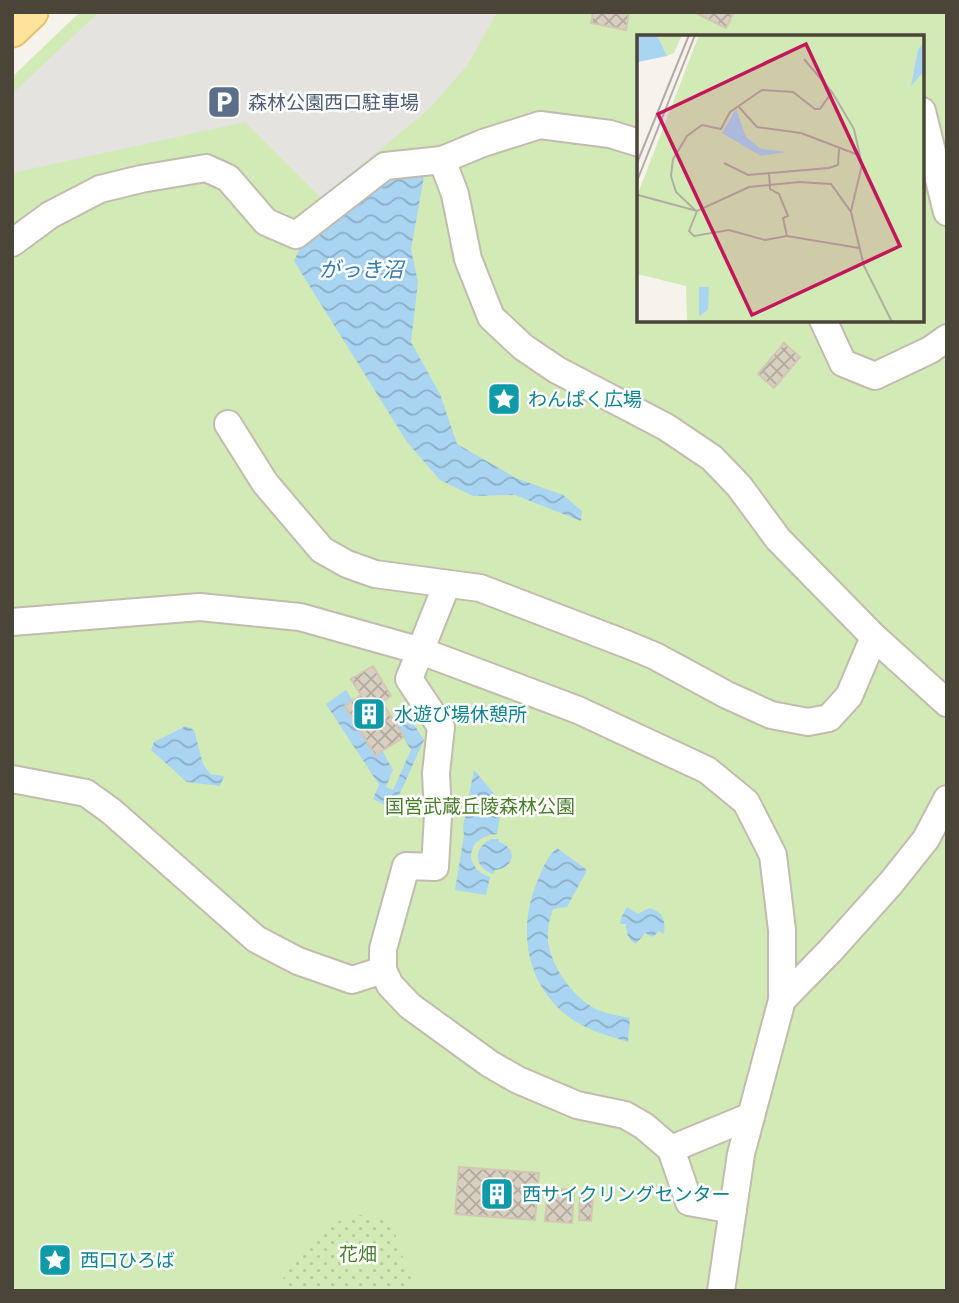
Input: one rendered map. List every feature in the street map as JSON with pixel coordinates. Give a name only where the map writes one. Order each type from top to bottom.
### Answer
[{"type":"main road","points":[[12,30],[31,12]]},
{"type":"street","points":[[924,119],[947,212]]},
{"type":"street","points":[[12,243],[50,215],[100,189],[141,178],[206,168],[228,178],[266,222],[296,235],[385,166],[442,160],[483,143],[540,125],[610,134],[637,142]]},
{"type":"street","points":[[442,160],[455,194],[468,259],[491,317],[523,347],[556,370],[666,427],[712,458],[739,486],[778,539],[874,637],[947,703]]},
{"type":"street","points":[[824,322],[843,363],[875,376],[930,350],[947,338]]},
{"type":"street","points":[[228,424],[265,483],[322,550],[347,564],[374,574],[480,589],[655,656],[727,695],[771,715],[808,722],[829,718],[849,696],[874,637]]},
{"type":"street","points":[[447,584],[409,679],[441,727],[436,773],[438,815],[435,867],[406,866],[383,949],[383,970],[390,985],[410,1006],[490,1064],[519,1080],[577,1105],[625,1115],[644,1126],[671,1149],[689,1202],[733,1210]]},
{"type":"street","points":[[12,622],[200,607],[300,617],[421,650],[578,710],[707,770],[746,802],[773,855],[782,930],[782,1000],[741,1154],[721,1291]]},
{"type":"street","points":[[12,779],[86,793],[111,811],[256,939],[298,961],[352,980],[383,970]]},
{"type":"street","points":[[782,1000],[891,883],[926,839],[947,799]]},
{"type":"street","points":[[671,1149],[751,1116]]},
{"type":"green space","name":"国営武蔵丘陵森林公園","points":[[80,12],[947,12],[947,1291],[12,1291],[12,77]]},
{"type":"green space","name":"花畑","points":[[359,1215],[391,1220],[416,1291],[275,1291],[294,1263],[316,1238],[333,1224]]},
{"type":"shaded area","name":"森林公園西口駐車場","points":[[99,12],[497,12],[467,66],[428,110],[321,198],[245,122],[12,173],[12,94]]},
{"type":"water","name":"がっき沼","points":[[425,171],[411,249],[418,282],[411,342],[440,394],[457,444],[516,478],[563,495],[582,511],[581,521],[515,495],[473,496],[440,480],[407,442],[294,261],[300,248],[386,179]]},
{"type":"water","points":[[346,690],[353,701],[345,706],[375,754],[382,750],[393,770],[386,787],[393,790],[411,750],[394,722],[407,714],[424,740],[393,809],[373,799],[379,785],[326,704]]},
{"type":"water","points":[[186,726],[194,730],[203,764],[210,774],[224,776],[220,786],[187,782],[151,750],[154,742]]},
{"type":"water","points":[[474,770],[502,803],[497,834],[479,840],[471,852],[475,866],[490,877],[486,895],[455,890],[464,835],[463,826]]},
{"type":"water","points":[[491,839],[499,839],[499,842],[509,849],[512,858],[507,866],[495,870],[493,874],[482,867],[478,858],[481,848]]},
{"type":"water","points":[[557,848],[587,870],[567,907],[553,909],[548,930],[551,953],[562,977],[579,997],[598,1010],[630,1018],[628,1042],[573,1020],[544,990],[535,973],[529,954],[528,914],[542,871]]},
{"type":"water","points":[[627,907],[638,914],[649,908],[658,911],[664,921],[664,934],[659,931],[653,937],[645,933],[636,944],[633,942],[628,936],[626,924],[620,924]]},
{"type":"building","points":[[593,12],[629,12],[626,30],[591,23]]},
{"type":"building","points":[[694,12],[734,12],[726,28]]},
{"type":"building","points":[[784,343],[800,357],[774,388],[758,374]]},
{"type":"building","name":"水遊び場休憩所","points":[[373,666],[391,696],[382,702],[404,737],[375,755],[345,706],[361,695],[351,679]]},
{"type":"building","name":"西サイクリングセンター","points":[[459,1167],[539,1173],[535,1220],[455,1214]]},
{"type":"building","points":[[548,1188],[574,1190],[572,1223],[545,1221]]},
{"type":"building","points":[[580,1197],[593,1198],[591,1221],[579,1220]]},
{"type":"place","name":"森林公園西口駐車場","points":[[224,102]]},
{"type":"place","name":"わんぱく広場","points":[[504,399]]},
{"type":"place","name":"水遊び場休憩所","points":[[369,714]]},
{"type":"place","name":"西サイクリングセンター","points":[[497,1194]]},
{"type":"place","name":"西口ひろば","points":[[55,1260]]}]
